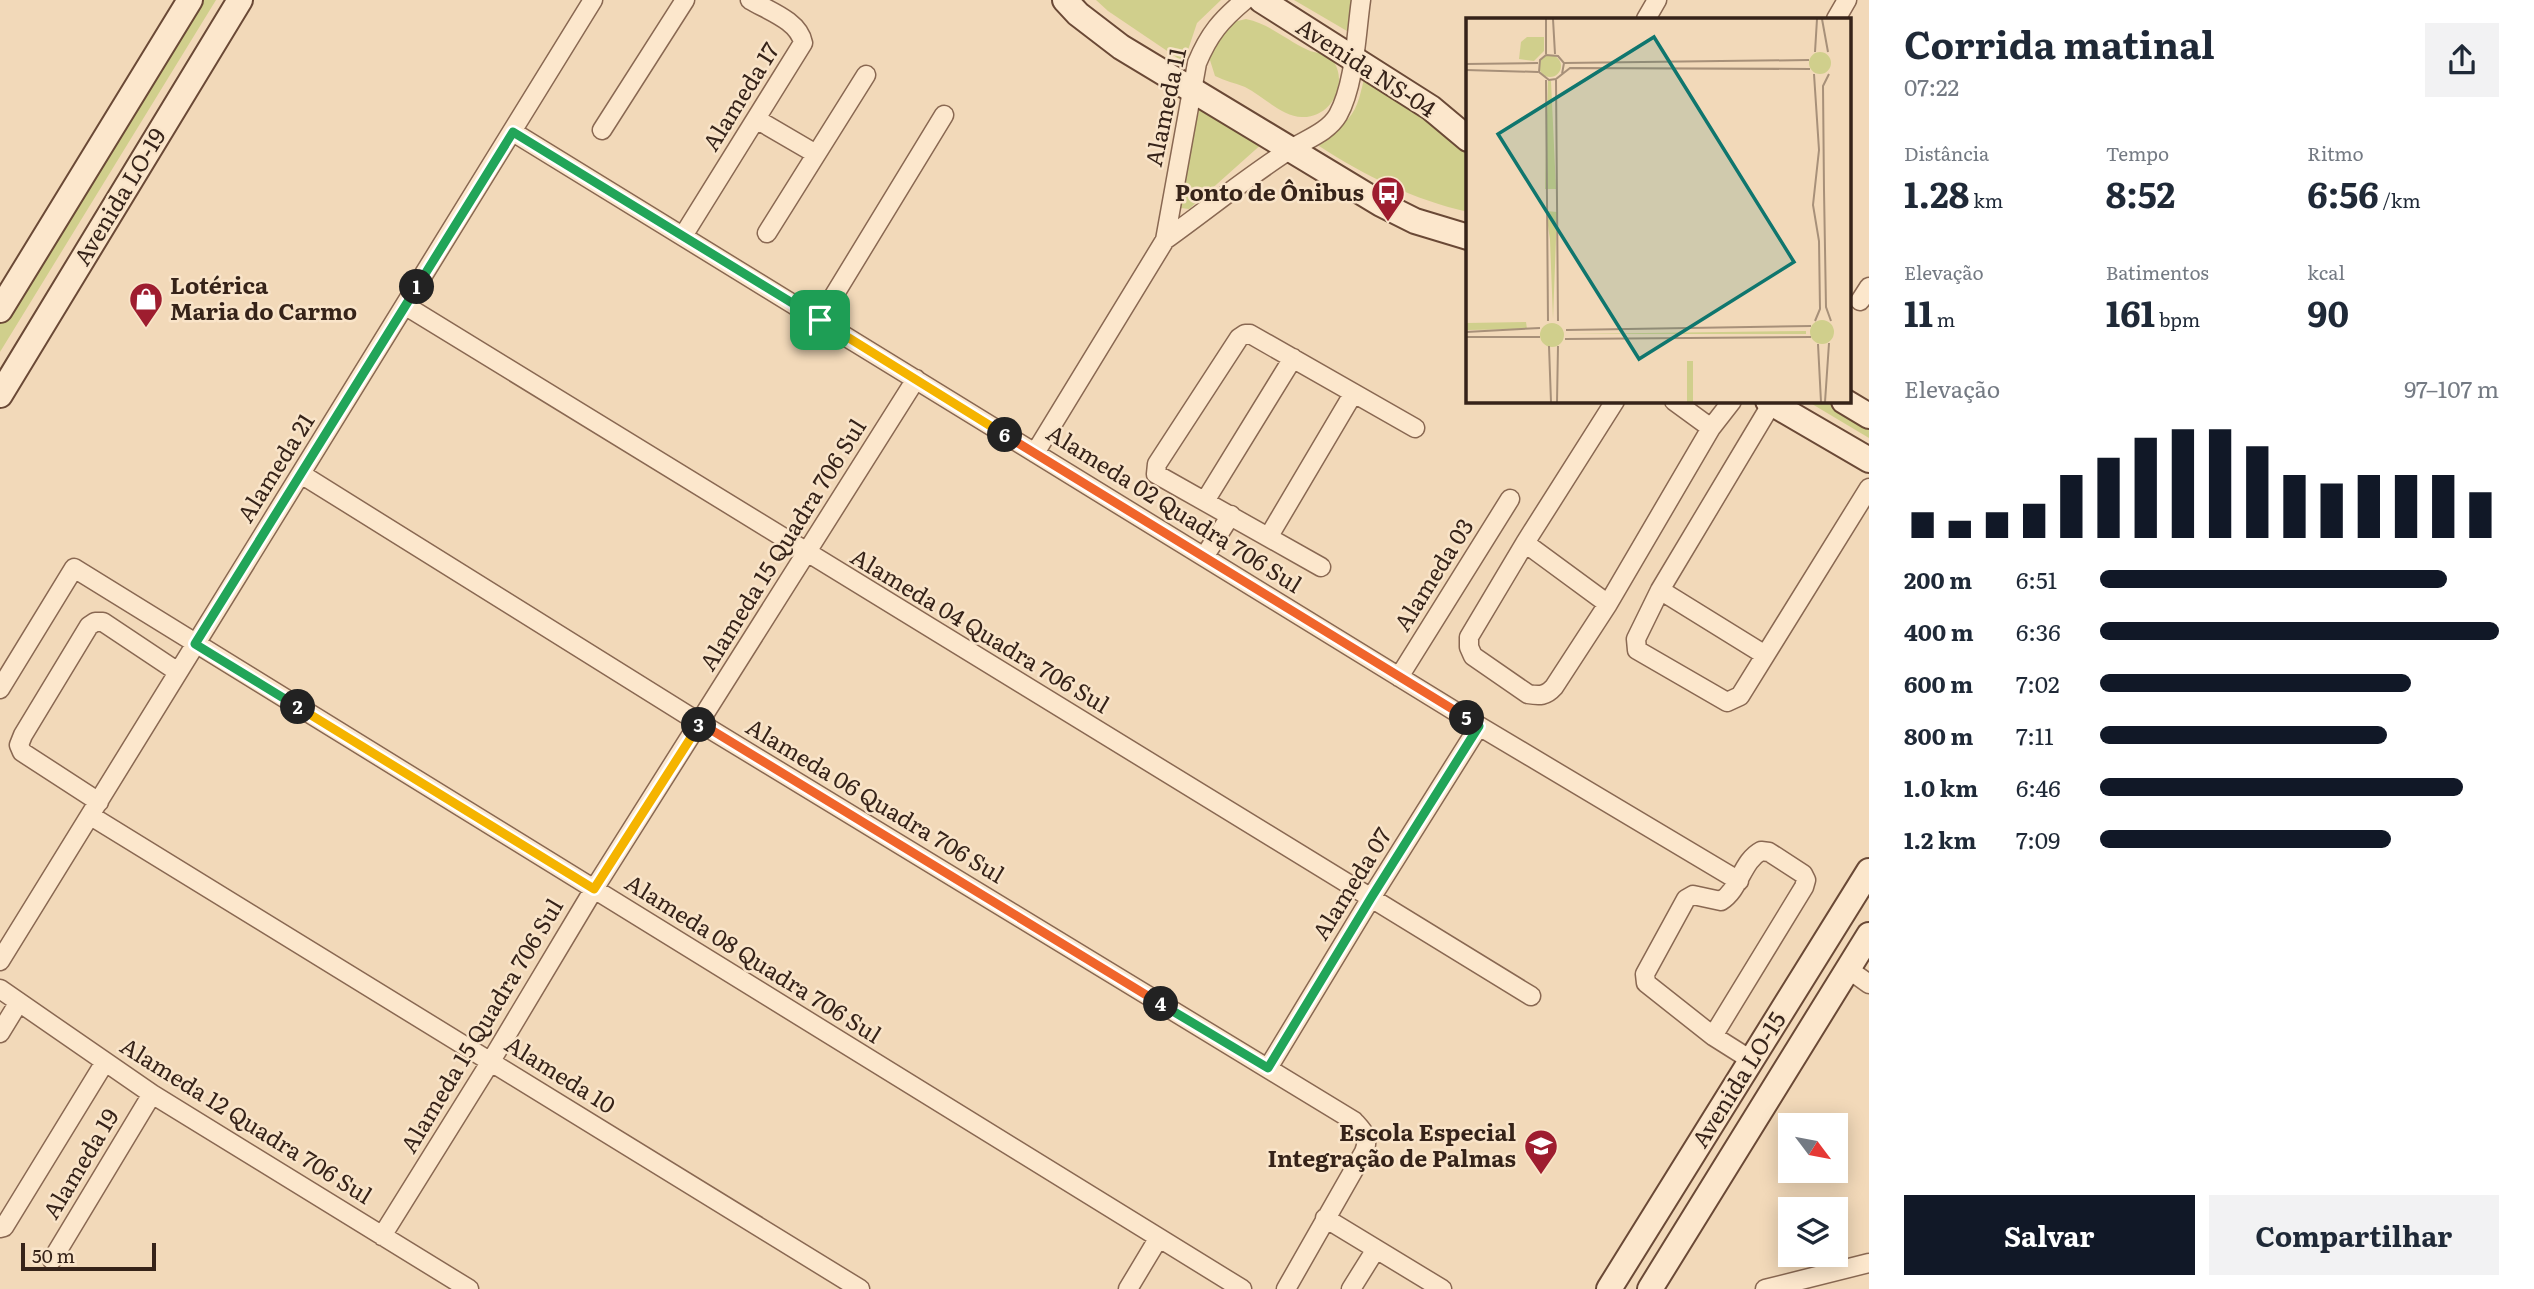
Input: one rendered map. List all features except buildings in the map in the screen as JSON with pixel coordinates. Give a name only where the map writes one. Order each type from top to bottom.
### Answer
[{"type":"street","name":"Avenida LO-19","points":[[0,310],[190,0]]},
{"type":"street","name":"Avenida LO-19","points":[[0,395],[240,0]]},
{"type":"street","name":"Alameda 21","points":[[0,961],[593,0]]},
{"type":"street","points":[[602,130],[685,0]]},
{"type":"street","name":"Alameda 17","points":[[683,236],[803,43],[801,33],[794,26],[750,0]]},
{"type":"street","points":[[1065,0],[1078,14],[1121,47],[1381,204],[1415,221],[1466,236]]},
{"type":"street","name":"Alameda 11","points":[[1035,453],[1165,240],[1198,63],[1206,41],[1217,25],[1245,0]]},
{"type":"street","name":"Avenida NS-04","points":[[1261,0],[1431,108],[1466,137]]},
{"type":"street","name":"Alameda 11","points":[[1165,240],[1290,150],[1320,133],[1336,117],[1344,101],[1361,0]]},
{"type":"street","points":[[1647,18],[1657,0]]},
{"type":"street","points":[[1837,18],[1847,0]]},
{"type":"street","points":[[767,233],[866,75]]},
{"type":"street","points":[[820,320],[944,115]]},
{"type":"street","points":[[756,119],[817,154]]},
{"type":"street","name":"Alameda 02 Quadra 706 Sul","points":[[513,132],[1479,726],[1739,881]]},
{"type":"street","name":"Alameda 04 Quadra 706 Sul","points":[[406,306],[1531,996]]},
{"type":"street","points":[[1321,567],[1156,474],[1157,464],[1239,338],[1250,334],[1415,428]]},
{"type":"street","points":[[1205,501],[1293,358]]},
{"type":"street","name":"Alameda 15 Quadra 706 Sul","points":[[382,1236],[594,889],[916,379]]},
{"type":"street","points":[[1269,536],[1353,394]]},
{"type":"street","points":[[1614,402],[1469,637],[1473,656],[1528,694],[1539,696],[1549,693],[1608,604],[1711,428],[1731,402]]},
{"type":"street","points":[[1675,402],[1711,428]]},
{"type":"street","points":[[1869,460],[1770,402],[1660,590],[1636,639],[1637,650],[1727,702],[1740,696],[1869,488]]},
{"type":"street","points":[[1846,402],[1869,416]]},
{"type":"street","name":"Alameda 06 Quadra 706 Sul","points":[[301,474],[700,723],[1354,1121],[1367,1135],[1368,1143],[1325,1219]]},
{"type":"street","name":"Alameda 03","points":[[1399,677],[1510,499]]},
{"type":"street","points":[[1204,557],[1231,515]]},
{"type":"street","points":[[1525,543],[1608,604]]},
{"type":"street","name":"Alameda 08 Quadra 706 Sul","points":[[0,690],[74,568],[1242,1289]]},
{"type":"street","points":[[1660,590],[1765,655]]},
{"type":"street","name":"Alameda 10","points":[[178,672],[103,622],[95,622],[89,626],[29,724],[19,745],[22,752],[95,809],[491,1061],[860,1289]]},
{"type":"street","name":"Alameda 07","points":[[1268,1068],[1479,726]]},
{"type":"street","points":[[1713,1037],[1804,887],[1806,880],[1803,874],[1769,852],[1761,850],[1755,854],[1731,894],[1721,901],[1693,895],[1686,900],[1645,974],[1646,983],[1713,1037],[1751,1060]]},
{"type":"street","name":"Avenida LO-15","points":[[1609,1289],[1869,870]]},
{"type":"street","name":"Avenida LO-15","points":[[1650,1289],[1869,935]]},
{"type":"street","points":[[1848,969],[1869,984]]},
{"type":"street","name":"Alameda 12 Quadra 706 Sul","points":[[0,989],[152,1094],[469,1289]]},
{"type":"street","points":[[0,1033],[19,1002]]},
{"type":"street","points":[[0,1228],[4,1227],[105,1062]]},
{"type":"street","name":"Alameda 19","points":[[52,1260],[152,1094]]},
{"type":"street","points":[[1286,1289],[1325,1219],[1442,1289]]},
{"type":"street","points":[[1128,1289],[1158,1239]]},
{"type":"street","points":[[1351,1289],[1376,1249]]},
{"type":"street","points":[[1765,1289],[1869,1263]]},
{"type":"shaded area","points":[[200,0],[216,0],[0,352],[0,324]]},
{"type":"shaded area","points":[[1096,0],[1221,0],[1197,23],[1182,61]]},
{"type":"shaded area","points":[[1294,0],[1356,0],[1351,31],[1347,31]]},
{"type":"shaded area","points":[[1246,19],[1332,59],[1339,78],[1335,97],[1329,105],[1312,116],[1294,116],[1245,87],[1215,76],[1209,57],[1225,24]]},
{"type":"shaded area","points":[[1365,75],[1433,119],[1466,148],[1466,212],[1391,186],[1319,146],[1327,134],[1348,119],[1359,98]]},
{"type":"shaded area","points":[[1201,103],[1264,142],[1189,209],[1181,208],[1177,201]]},
{"type":"shaded area","points":[[1809,402],[1837,402],[1869,422],[1869,438]]},
{"type":"place","name":"Ponto de Ônibus","points":[[1388,223]]},
{"type":"place","name":"Lotérica Maria do Carmo","points":[[146,329]]},
{"type":"place","name":"Escola Especial Integração de Palmas","points":[[1541,1176]]},
{"type":"route","points":[[513,132],[820,320],[1479,726],[1268,1068],[700,723],[594,889],[195,644],[513,132]]}]
